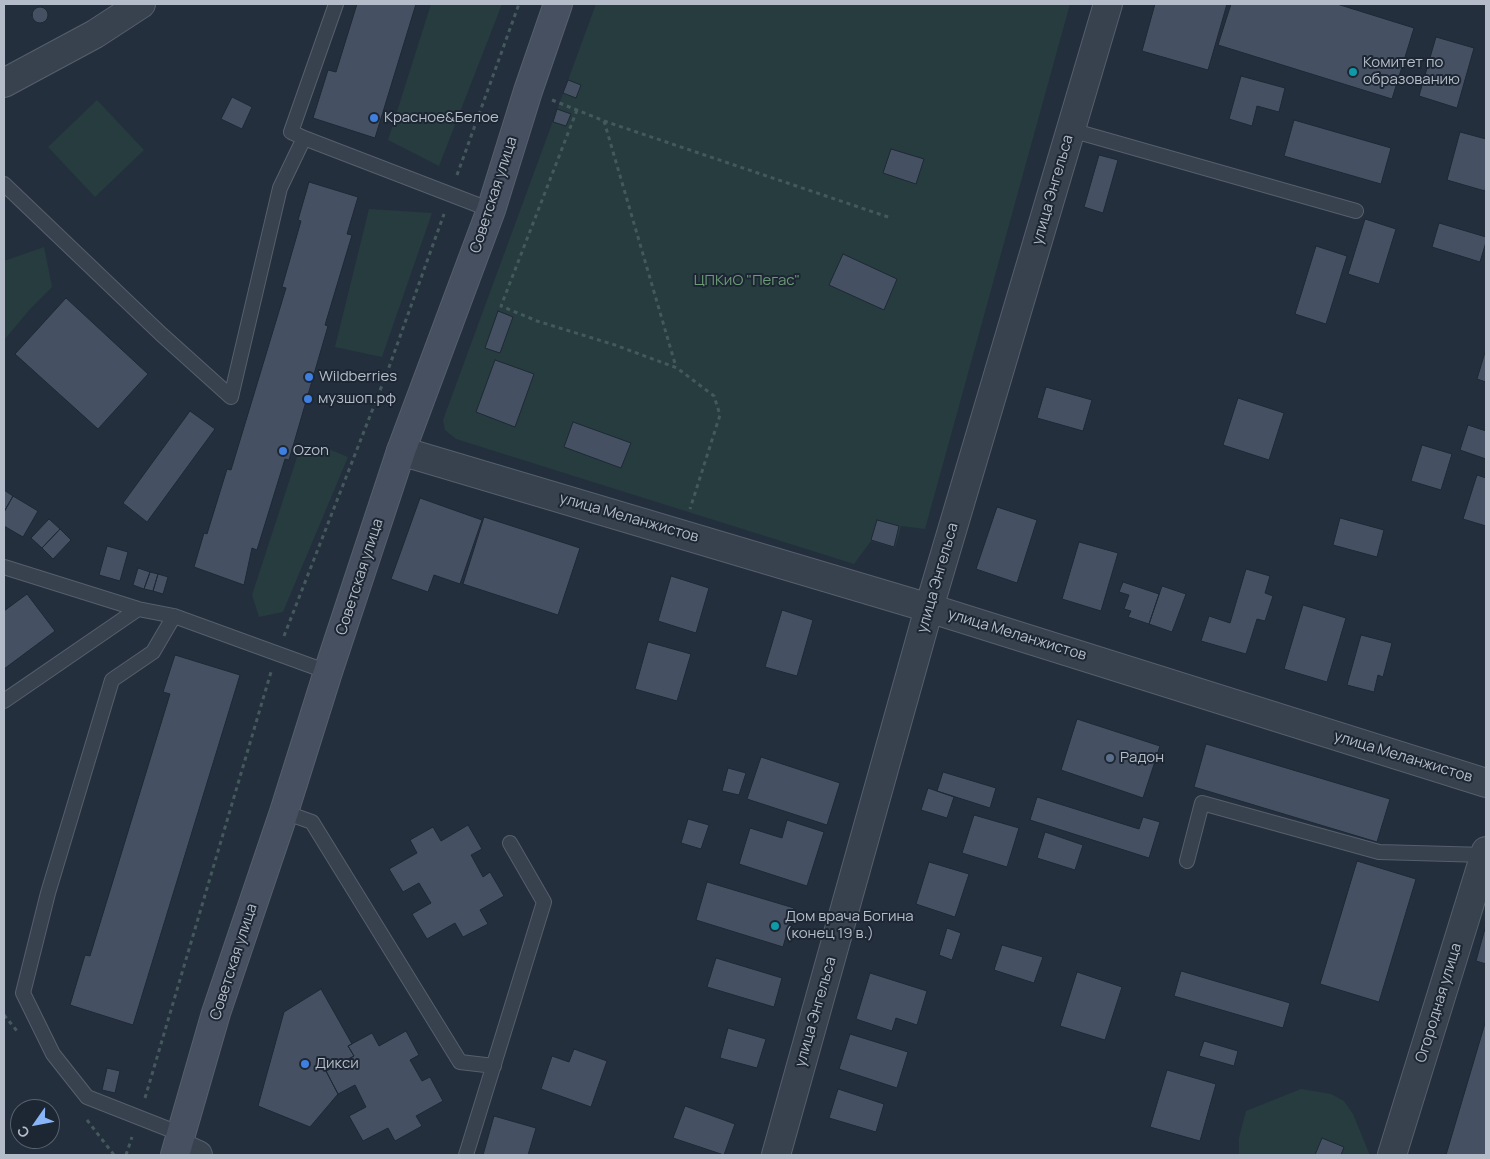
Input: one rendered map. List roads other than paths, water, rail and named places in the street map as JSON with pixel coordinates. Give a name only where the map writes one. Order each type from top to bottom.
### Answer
[{"type":"main road","name":"Советская улица","points":[[183,1148],[216,1012],[284,812],[401,451],[492,210],[528,91],[558,4]]},
{"type":"street","points":[[4,83],[95,34],[141,4]]},
{"type":"street","name":"улица Энгельса","points":[[776,1155],[929,608],[1108,4]]},
{"type":"street","name":"улица Меланжистов","points":[[401,451],[929,608],[1486,783]]},
{"type":"street","name":"Огородная улица","points":[[1392,1155],[1486,853]]},
{"type":"lane","points":[[336,4],[291,132],[492,210]]},
{"type":"lane","points":[[1071,130],[1356,211]]},
{"type":"lane","points":[[4,184],[161,334],[231,397],[280,188],[304,138]]},
{"type":"lane","points":[[4,567],[138,608],[174,616],[328,672]]},
{"type":"lane","points":[[4,700],[138,608]]},
{"type":"lane","points":[[174,616],[153,652],[112,680],[48,893],[23,993],[53,1054],[87,1097],[139,1117],[183,1148]]},
{"type":"lane","points":[[1187,861],[1202,803],[1379,852],[1486,853]]},
{"type":"lane","points":[[284,812],[312,822],[460,1062],[494,1066]]},
{"type":"lane","points":[[466,1155],[544,902],[510,842]]},
{"type":"place","name":"Комитет по образованию","points":[[1353,72]]},
{"type":"place","name":"Красное&Белое","points":[[374,118]]},
{"type":"place","name":"Wildberries","points":[[309,377]]},
{"type":"place","name":"музшоп.рф","points":[[308,399]]},
{"type":"place","name":"Ozon","points":[[283,451]]},
{"type":"place","name":"Радон","points":[[1110,758]]},
{"type":"place","name":"Дом врача Богина (конец 19 в.)","points":[[775,926]]},
{"type":"place","name":"Дикси","points":[[305,1064]]},
{"type":"park label","name":"ЦПКиО \"Пегас\"","points":[[747,281]]}]
